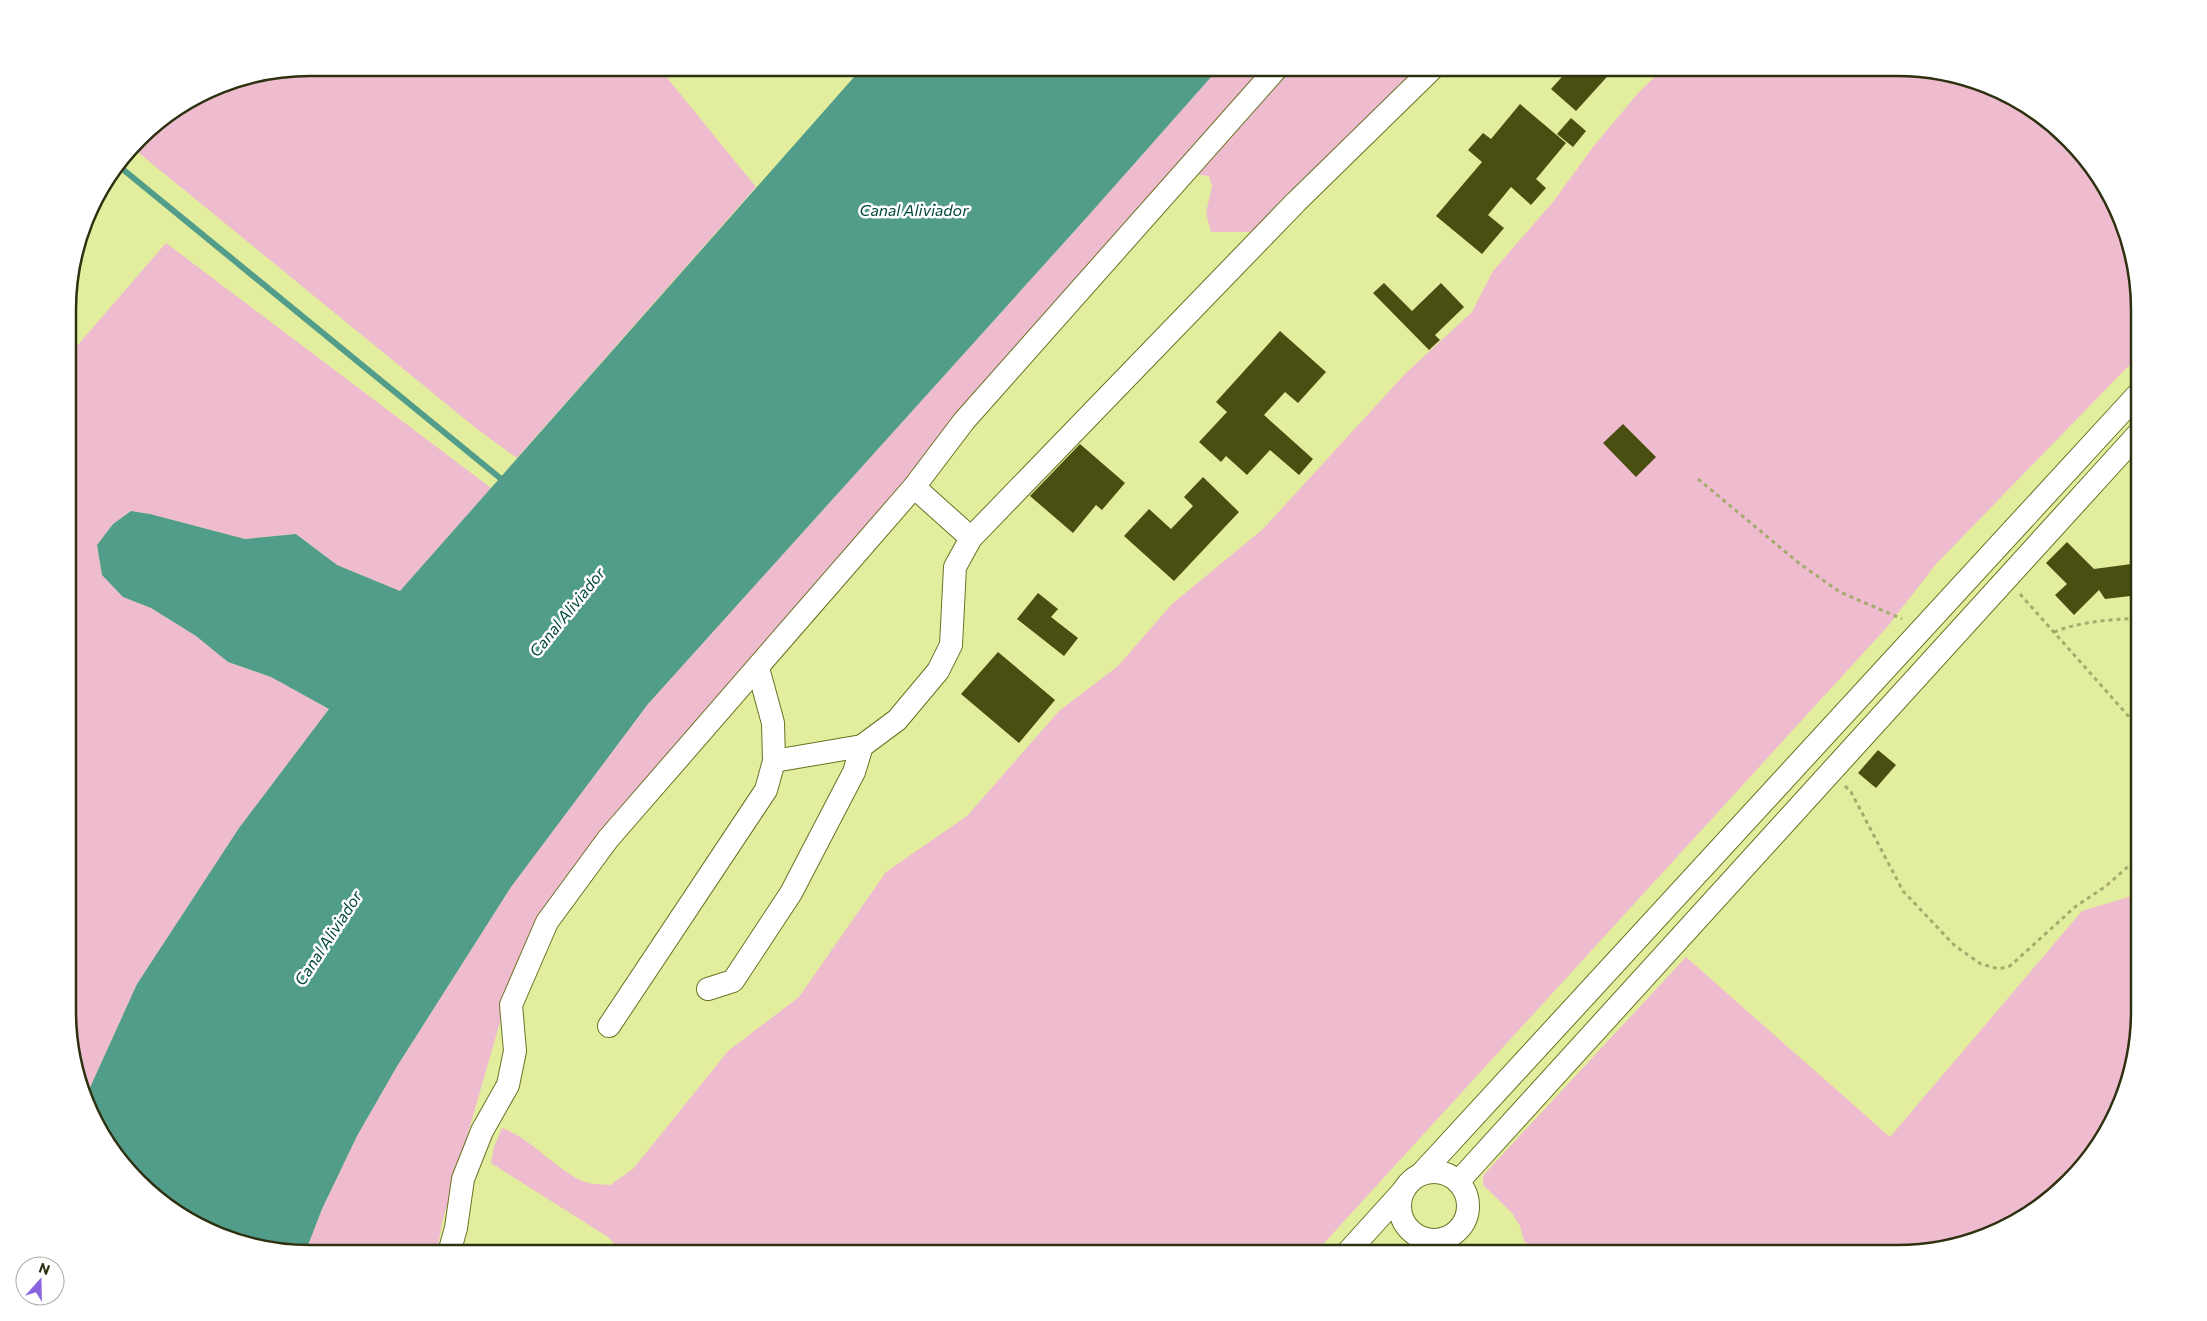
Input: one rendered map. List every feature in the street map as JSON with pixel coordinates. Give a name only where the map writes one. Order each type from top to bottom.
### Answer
[{"type":"street","points":[[451,1245],[456,1228],[463,1179],[482,1131],[508,1085],[515,1051],[512,1005],[547,922],[608,839],[914,487],[964,421],[1270,76]]},
{"type":"street","points":[[774,761],[862,746],[897,720],[938,671],[951,646],[955,567],[971,538],[1296,202],[1426,76]]},
{"type":"street","points":[[1354,1245],[1411,1181],[1421,1174],[2131,402]]},
{"type":"street","points":[[2112,423],[2131,434]]},
{"type":"street","points":[[1458,1182],[2131,442]]},
{"type":"street","points":[[914,487],[971,538]]},
{"type":"street","points":[[609,1026],[766,790],[774,761],[773,722],[758,668]]},
{"type":"street","points":[[708,989],[733,982],[787,900],[854,772],[862,746]]},
{"type":"street","points":[[1809,752],[1830,772]]},
{"type":"street","points":[[1404,1190],[1400,1201],[1400,1213],[1404,1224],[1412,1232],[1422,1238],[1433,1240],[1444,1239],[1454,1234],[1462,1226],[1467,1216],[1466,1195],[1458,1182],[1443,1173],[1421,1174]]},
{"type":"path","points":[[1698,479],[1800,564],[1840,592],[1923,628]]},
{"type":"path","points":[[2007,578],[2131,719]]},
{"type":"path","points":[[2054,632],[2072,625],[2098,620],[2131,618]]},
{"type":"path","points":[[1830,772],[1851,792],[1903,891],[1955,946],[1981,964],[1999,969],[2010,966],[2075,907],[2106,886],[2131,865]]},
{"type":"shaded area","points":[[310,76],[666,76],[756,187],[517,458],[477,429],[138,152],[156,134],[180,116],[207,100],[249,84],[279,78]]},
{"type":"shaded area","points":[[1212,76],[1415,76],[1257,232],[1211,232],[1206,213],[1212,186],[1209,176],[1176,172],[605,827],[505,1005],[442,1223],[438,1245],[308,1245],[322,1209],[357,1136],[396,1068],[511,887],[648,704]]},
{"type":"shaded area","points":[[1656,76],[1897,76],[1928,78],[1958,84],[2000,100],[2027,116],[2051,134],[2073,156],[2091,180],[2107,207],[2123,249],[2129,279],[2131,363],[1936,564],[1888,626],[1322,1245],[616,1245],[608,1237],[491,1163],[494,1147],[502,1128],[524,1139],[562,1169],[586,1182],[610,1185],[633,1169],[728,1051],[799,997],[886,872],[967,816],[1059,711],[1118,666],[1172,604],[1263,529],[1405,374],[1472,312],[1493,271],[1553,202],[1593,147],[1639,92]]},
{"type":"shaded area","points":[[166,243],[491,488],[400,591],[337,565],[296,534],[245,539],[150,514],[131,511],[113,524],[97,545],[102,575],[123,597],[151,608],[196,636],[228,662],[271,677],[329,709],[239,828],[137,984],[90,1088],[84,1072],[78,1042],[76,1011],[76,347]]},
{"type":"shaded area","points":[[2131,896],[2131,1011],[2129,1042],[2123,1072],[2107,1114],[2091,1141],[2073,1165],[2051,1187],[2027,1205],[2000,1221],[1958,1237],[1928,1243],[1897,1245],[1529,1245],[1524,1241],[1520,1226],[1512,1213],[1483,1185],[1483,1176],[1488,1170],[1686,957],[1890,1137],[2082,911]]},
{"type":"water","name":"Canal Aliviador","points":[[855,76],[1212,76],[648,704],[511,887],[396,1068],[357,1136],[322,1209],[308,1245],[279,1243],[249,1237],[207,1221],[180,1205],[156,1187],[134,1165],[116,1141],[100,1114],[90,1088],[137,984],[239,828],[329,709],[271,677],[228,662],[196,636],[151,608],[123,597],[102,575],[97,545],[113,524],[131,511],[150,514],[245,539],[296,534],[337,565],[400,591]]},
{"type":"building","points":[[1563,76],[1608,76],[1576,111],[1551,89]]},
{"type":"building","points":[[1520,104],[1566,143],[1536,179],[1546,188],[1531,205],[1511,187],[1488,215],[1504,228],[1482,254],[1436,216],[1482,162],[1468,150],[1483,133],[1491,139]]},
{"type":"building","points":[[1571,118],[1586,131],[1573,147],[1557,134]]},
{"type":"building","points":[[1384,283],[1412,311],[1441,283],[1464,307],[1435,335],[1440,340],[1429,350],[1373,293]]},
{"type":"building","points":[[1280,331],[1326,372],[1298,403],[1285,392],[1264,415],[1313,459],[1299,475],[1270,450],[1247,475],[1226,456],[1221,462],[1199,442],[1227,412],[1216,402]]},
{"type":"building","points":[[1623,424],[1656,457],[1636,477],[1603,443]]},
{"type":"building","points":[[1080,444],[1125,483],[1102,510],[1096,505],[1073,533],[1030,496]]},
{"type":"building","points":[[1203,477],[1239,512],[1174,581],[1124,536],[1149,509],[1171,529],[1193,506],[1184,497]]},
{"type":"building","points":[[2067,542],[2094,569],[2131,564],[2131,596],[2105,599],[2099,590],[2074,615],[2055,595],[2067,584],[2046,563]]},
{"type":"building","points":[[1038,593],[1058,609],[1051,617],[1078,638],[1064,656],[1017,619]]},
{"type":"building","points":[[998,652],[1055,700],[1019,743],[961,694]]},
{"type":"building","points":[[1878,750],[1896,765],[1876,788],[1858,773]]},
{"type":"waterway","points":[[124,170],[500,478]]}]
